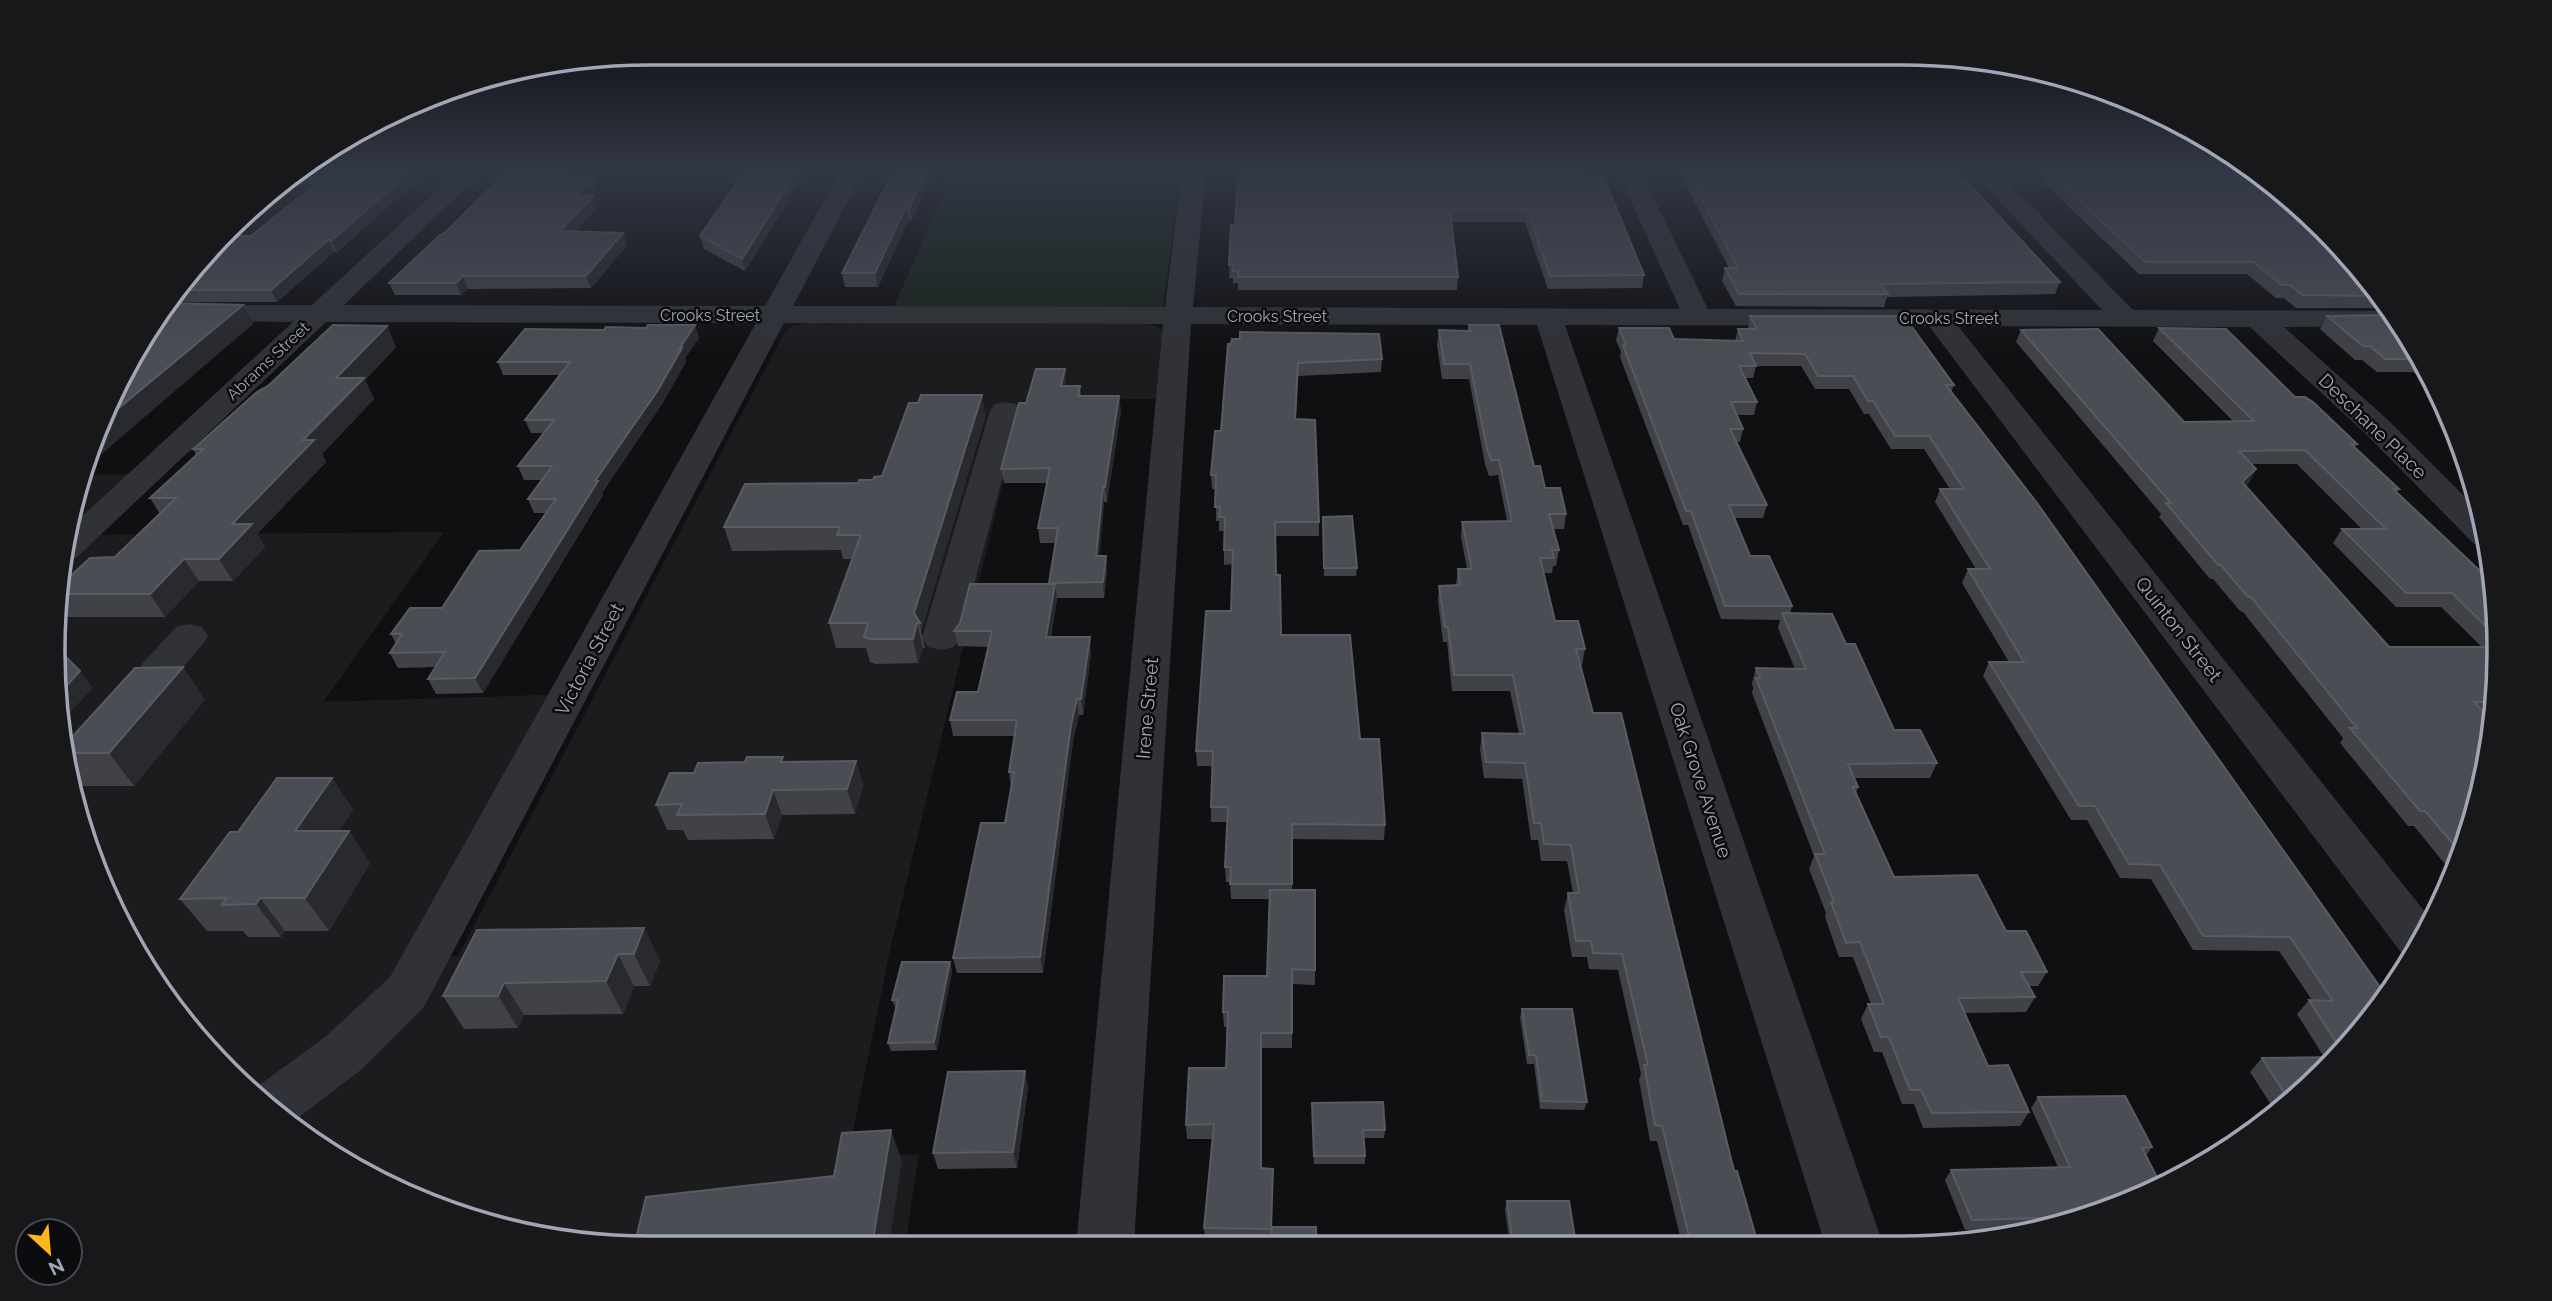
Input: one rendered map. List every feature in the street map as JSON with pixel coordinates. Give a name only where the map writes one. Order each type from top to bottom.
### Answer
[{"type":"street","name":"Abrams Street","points":[[75,540],[407,231]]},
{"type":"street","name":"Victoria Street","points":[[278,1102],[344,1054],[381,1021],[407,992],[429,956],[820,231]]},
{"type":"street","name":"Irene Street","points":[[1106,1236],[1178,316],[1187,231]]},
{"type":"street","points":[[1657,231],[1698,317]]},
{"type":"street","points":[[2041,231],[2124,318]]},
{"type":"street","name":"Crooks Street","points":[[172,313],[2385,319]]},
{"type":"street","name":"Oak Grove Avenue","points":[[1548,317],[1851,1236]]},
{"type":"street","name":"Quinton Street","points":[[1937,318],[2414,933]]},
{"type":"street","name":"Deschane Place","points":[[2258,319],[2377,427],[2473,524]]},
{"type":"street","points":[[941,638],[1005,411]]},
{"type":"street","points":[[76,764],[189,636]]},
{"type":"shaded area","points":[[927,231],[1173,231],[1163,308],[894,307]]},
{"type":"shaded area","points":[[808,323],[1149,324],[1159,328],[1165,336],[1159,399],[1023,400],[890,950],[848,1156],[919,1154],[907,1236],[612,1235],[536,1225],[462,1205],[426,1192],[391,1176],[325,1138],[264,1091],[236,1065],[210,1037],[163,976],[125,910],[109,875],[85,802],[76,765],[66,689],[66,612],[70,574],[76,536],[92,475],[147,474],[82,535],[444,532],[323,702],[570,694],[430,956],[458,956],[784,333],[792,326]]},
{"type":"building","points":[[258,231],[343,231],[332,240],[328,240],[271,290],[189,290],[227,245],[240,236],[251,236]]},
{"type":"building","points":[[447,231],[623,233],[586,276],[463,276],[456,283],[389,283]]},
{"type":"building","points":[[704,231],[760,231],[742,259],[700,236]]},
{"type":"building","points":[[863,231],[895,231],[875,273],[842,273]]},
{"type":"building","points":[[1231,231],[1452,231],[1458,277],[1238,277],[1238,271],[1233,271],[1233,265],[1229,265]]},
{"type":"building","points":[[1534,231],[1626,231],[1644,275],[1550,276]]},
{"type":"building","points":[[1718,231],[2012,231],[2060,282],[1881,284],[1888,294],[1739,294],[1725,268],[1738,268]]},
{"type":"building","points":[[2112,231],[2310,231],[2367,296],[2302,295],[2290,285],[2282,285],[2253,262],[2145,262]]},
{"type":"building","points":[[179,303],[243,305],[116,410],[143,358]]},
{"type":"building","points":[[2382,315],[2410,359],[2385,359],[2370,346],[2363,346],[2327,316]]},
{"type":"building","points":[[1750,316],[1904,316],[1954,385],[1946,385],[2037,503],[2380,988],[2337,1043],[2309,1000],[2333,1001],[2290,937],[2203,936],[2160,865],[2129,864],[2095,806],[2079,806],[1989,662],[2024,662],[1968,569],[1990,569],[1940,489],[1964,489],[1929,436],[1895,436],[1853,376],[1818,376],[1805,354],[1750,353],[1756,366],[1739,366],[1757,402],[1731,402],[1743,429],[1730,429],[1767,505],[1729,505],[1750,556],[1769,556],[1792,606],[1725,606],[1691,511],[1686,511],[1619,328],[1669,328],[1674,339],[1743,341],[1738,329],[1757,329]]},
{"type":"building","points":[[333,325],[387,326],[336,378],[364,378],[303,440],[314,440],[232,524],[252,524],[219,559],[184,559],[150,594],[68,594],[70,577],[90,558],[115,557],[176,498],[150,498],[203,449],[193,449],[257,392],[268,386]]},
{"type":"building","points":[[648,325],[695,325],[658,390],[595,481],[598,481],[475,678],[428,679],[445,652],[390,653],[402,634],[391,634],[410,608],[442,608],[479,551],[520,550],[556,499],[528,499],[552,466],[518,466],[554,420],[525,420],[570,362],[498,362],[525,329],[604,330],[606,327],[646,328]]},
{"type":"building","points":[[1469,325],[1499,325],[1534,466],[1540,466],[1545,488],[1560,488],[1566,514],[1549,514],[1559,550],[1552,550],[1554,558],[1540,558],[1555,621],[1578,621],[1585,649],[1576,649],[1593,713],[1621,713],[1734,1171],[1737,1171],[1756,1236],[1689,1236],[1662,1126],[1655,1125],[1644,1065],[1648,1065],[1622,954],[1593,953],[1591,941],[1576,941],[1568,893],[1579,893],[1571,845],[1544,844],[1541,823],[1534,823],[1525,763],[1486,762],[1482,733],[1525,734],[1513,675],[1454,675],[1439,586],[1460,585],[1458,569],[1472,569],[1462,522],[1512,521],[1499,460],[1491,460],[1487,449],[1470,364],[1444,364],[1439,330],[1470,331]]},
{"type":"building","points":[[2159,328],[2226,329],[2295,397],[2305,397],[2313,402],[2357,444],[2351,444],[2399,489],[2393,489],[2482,573],[2486,627],[2452,593],[2406,593],[2342,529],[2386,529],[2305,450],[2239,451],[2256,469],[2242,482],[2389,647],[2487,647],[2485,702],[2474,702],[2484,712],[2476,765],[2454,845],[2425,811],[2420,811],[2350,728],[2357,728],[2251,597],[2218,565],[2166,503],[2171,503],[2021,330],[2098,329],[2184,422],[2254,421]]},
{"type":"building","points":[[1240,332],[1379,334],[1382,359],[1298,363],[1295,419],[1315,420],[1319,522],[1275,522],[1276,575],[1280,575],[1281,635],[1350,635],[1360,739],[1379,739],[1385,825],[1292,824],[1292,884],[1230,884],[1231,867],[1225,867],[1228,807],[1211,807],[1213,751],[1196,751],[1206,611],[1231,611],[1233,550],[1224,550],[1225,517],[1219,517],[1220,507],[1215,507],[1216,475],[1211,475],[1215,431],[1221,431],[1228,344],[1231,344],[1232,339],[1240,339]]},
{"type":"building","points":[[1036,369],[1065,369],[1061,386],[1080,386],[1078,396],[1119,396],[1103,487],[1096,556],[1106,556],[1103,582],[1049,583],[1058,528],[1038,528],[1050,468],[1001,469],[1019,403],[1026,403]]},
{"type":"building","points":[[921,395],[982,395],[914,613],[920,623],[917,623],[913,639],[869,639],[864,637],[868,623],[829,623],[861,535],[837,535],[840,527],[724,527],[745,484],[858,483],[859,480],[873,480],[874,477],[882,476],[909,403],[918,403]]},
{"type":"building","points":[[1352,516],[1357,568],[1324,568],[1323,517]]},
{"type":"building","points":[[970,584],[1055,584],[1046,637],[1090,637],[1081,699],[1077,699],[1071,725],[1040,957],[953,958],[981,823],[1005,823],[1014,772],[1009,772],[1017,720],[950,720],[957,692],[978,692],[992,631],[954,631],[960,623]]},
{"type":"building","points":[[1782,613],[1832,614],[1846,644],[1855,644],[1894,730],[1920,730],[1937,763],[1848,764],[1858,787],[1853,787],[1894,877],[1977,875],[2006,931],[2026,931],[2047,972],[2021,972],[2035,997],[1958,998],[1988,1066],[2008,1065],[2029,1112],[1932,1113],[1921,1090],[1910,1090],[1889,1037],[1881,1037],[1868,1004],[1884,1004],[1860,942],[1846,943],[1831,902],[1834,902],[1815,854],[1825,854],[1756,678],[1760,678],[1756,668],[1806,669]]},
{"type":"building","points":[[65,656],[80,671],[66,686]]},
{"type":"building","points":[[183,667],[109,753],[74,753],[72,738],[135,668]]},
{"type":"building","points":[[747,757],[783,757],[781,762],[856,761],[847,789],[773,790],[765,814],[677,815],[682,804],[656,805],[670,773],[694,773],[698,763],[745,762]]},
{"type":"building","points":[[277,778],[332,778],[295,831],[349,831],[305,898],[260,898],[256,904],[222,905],[227,898],[180,899],[230,832],[238,832]]},
{"type":"building","points":[[1270,890],[1315,890],[1315,970],[1292,969],[1292,1033],[1261,1033],[1261,1168],[1273,1169],[1271,1229],[1204,1228],[1214,1124],[1186,1125],[1189,1068],[1226,1068],[1228,1012],[1223,1012],[1224,976],[1267,976]]},
{"type":"building","points":[[644,928],[634,954],[618,954],[606,981],[504,983],[498,996],[443,996],[477,930]]},
{"type":"building","points":[[902,962],[950,962],[934,1042],[888,1043],[898,1000],[892,1000]]},
{"type":"building","points":[[1522,1009],[1572,1009],[1587,1102],[1542,1101],[1536,1055],[1529,1055]]},
{"type":"building","points":[[2323,1057],[2285,1094],[2262,1058]]},
{"type":"building","points":[[1025,1071],[1013,1152],[933,1153],[948,1072]]},
{"type":"building","points":[[2125,1096],[2152,1147],[2142,1148],[2157,1178],[2090,1205],[2045,1218],[1972,1220],[1951,1170],[2070,1167],[2038,1097]]},
{"type":"building","points":[[1383,1102],[1385,1130],[1363,1130],[1365,1156],[1314,1156],[1312,1103]]},
{"type":"building","points":[[891,1130],[874,1236],[637,1236],[646,1197],[834,1176],[842,1133]]},
{"type":"building","points":[[1507,1201],[1569,1201],[1575,1236],[1512,1236]]},
{"type":"building","points":[[1272,1227],[1316,1227],[1316,1236],[1272,1236]]}]
